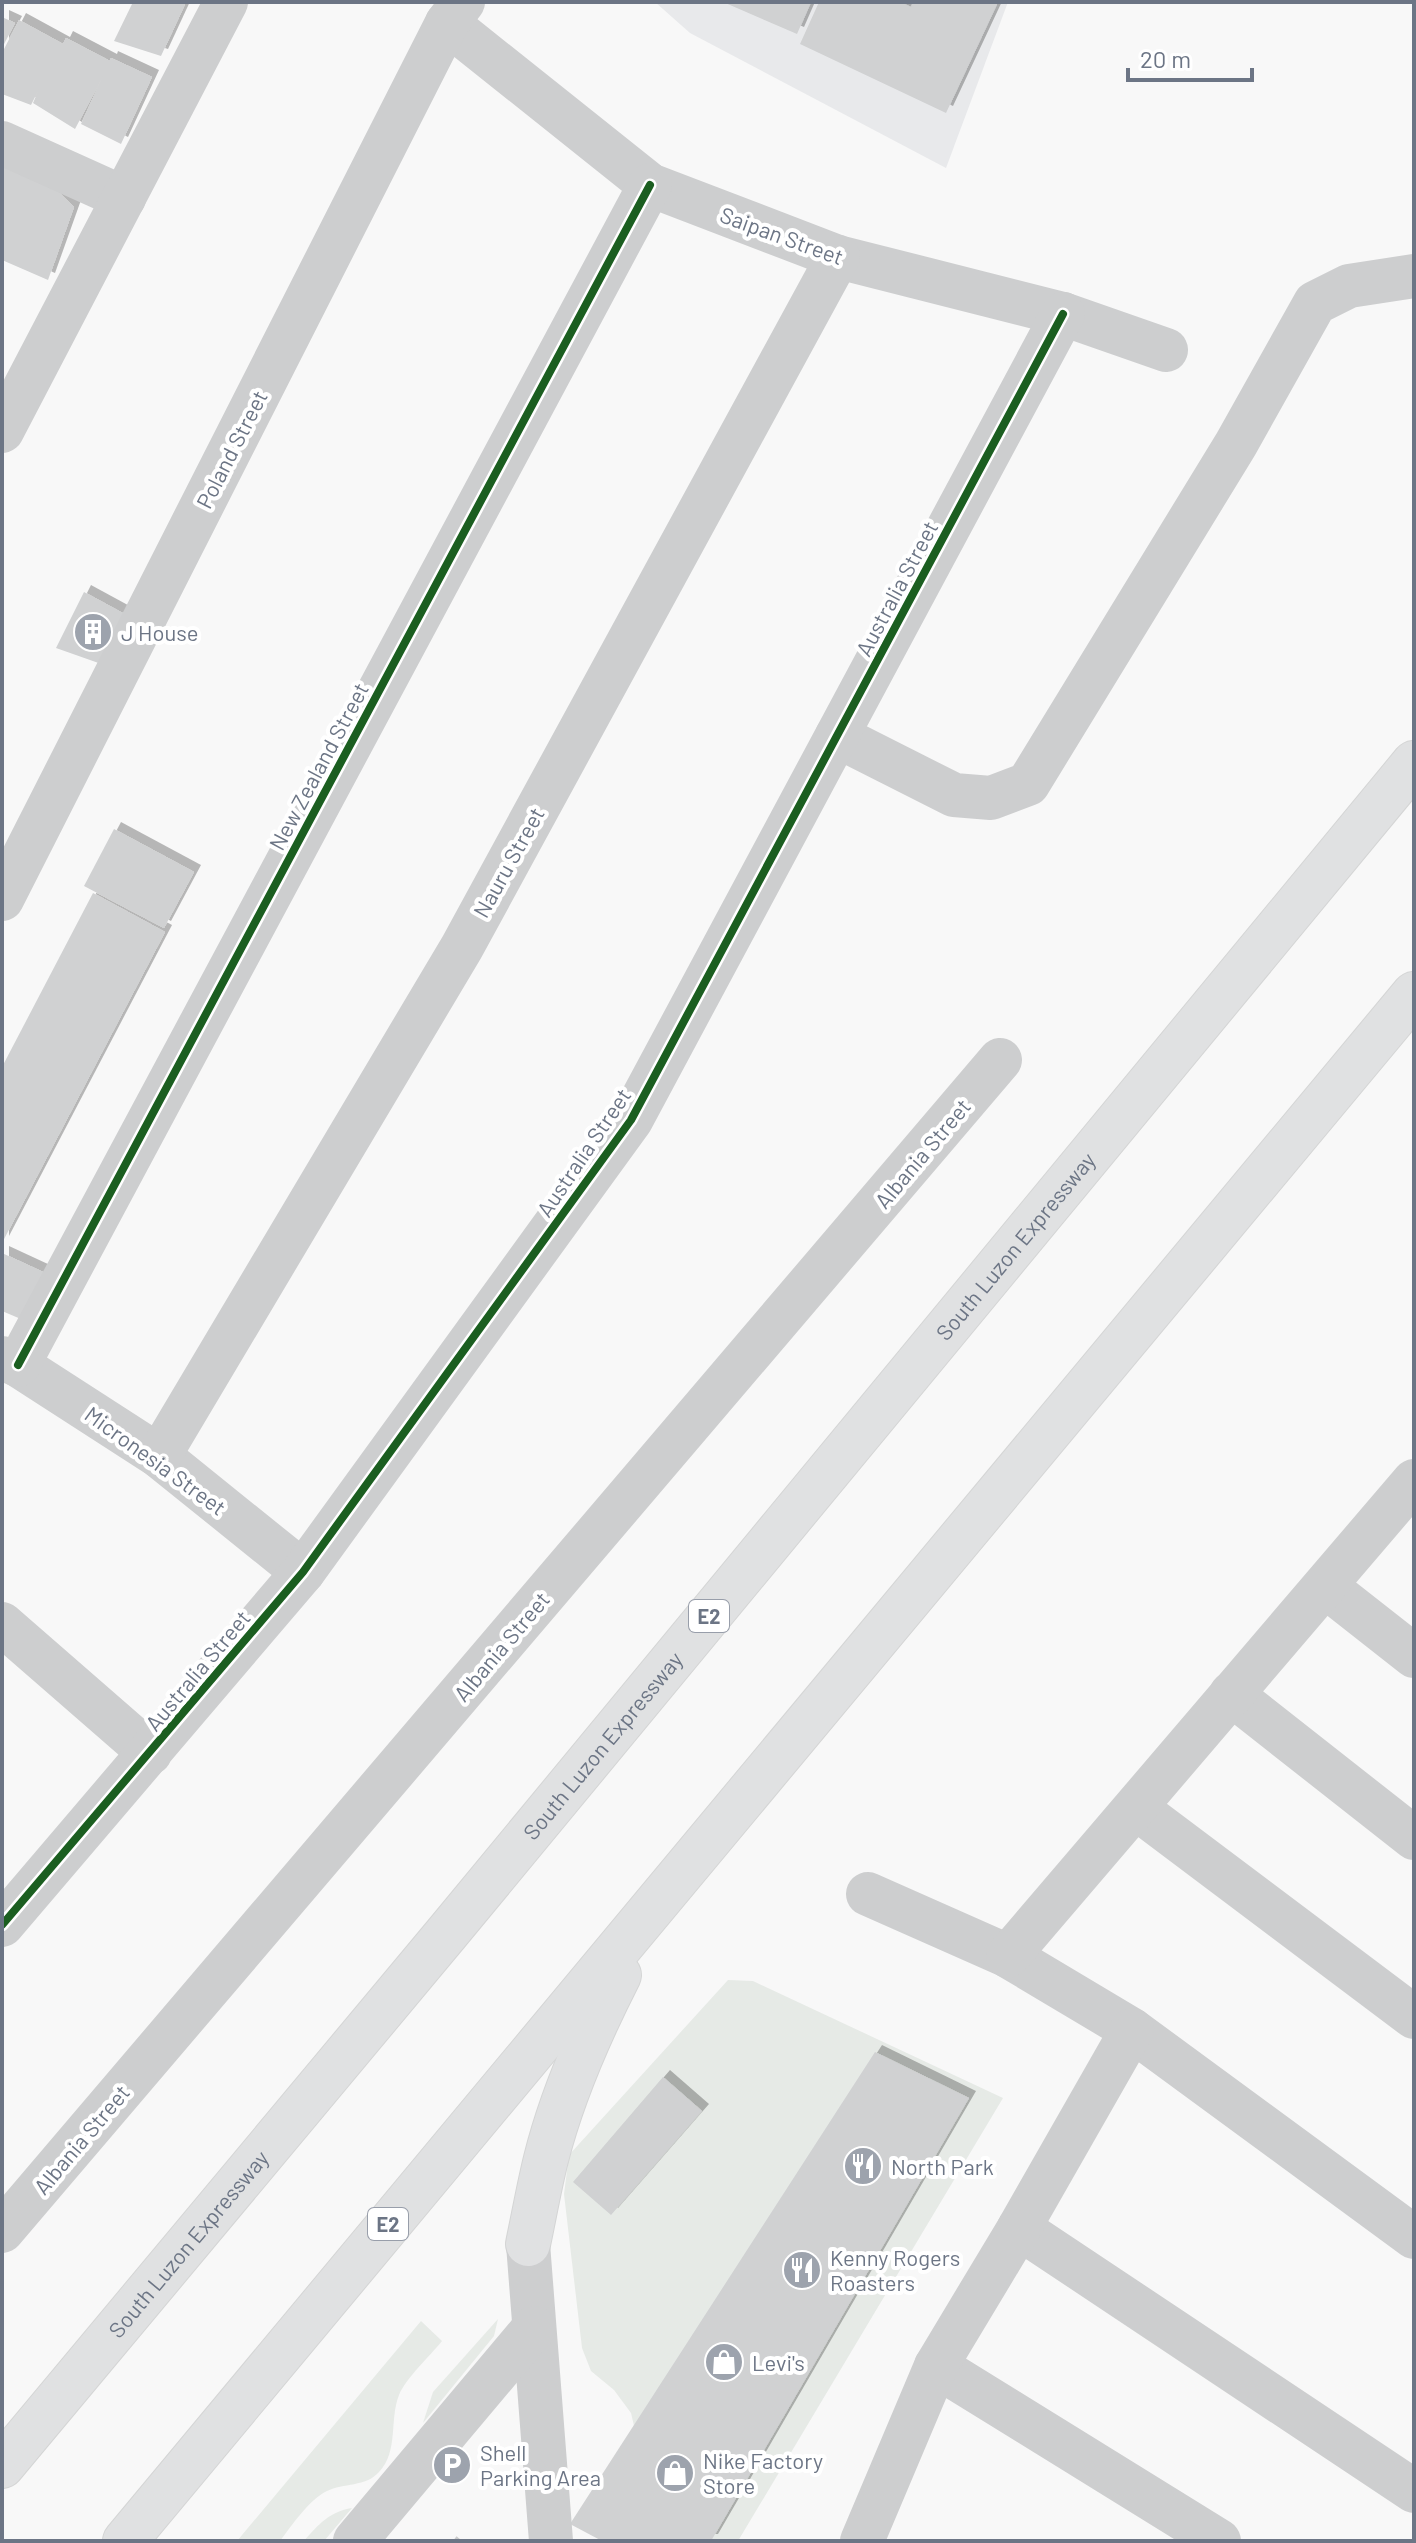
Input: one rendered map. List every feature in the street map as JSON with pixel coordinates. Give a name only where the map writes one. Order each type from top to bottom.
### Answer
[{"type":"highway","name":"South Luzon Expressway","points":[[2,2466],[1414,763]]},
{"type":"highway","name":"E2","points":[[125,2541],[1414,994]]},
{"type":"highway","points":[[528,2244],[546,2157],[587,2039],[652,1907]]},
{"type":"street","points":[[7,411],[124,198],[226,2]]},
{"type":"street","name":"Saipan Street","points":[[455,12],[650,185],[838,257],[1063,314],[1166,350]]},
{"type":"street","name":"Poland Street","points":[[2,899],[455,12]]},
{"type":"street","points":[[2,143],[124,198]]},
{"type":"street","name":"New Zealand Street","points":[[10,1361],[650,185]]},
{"type":"street","name":"Nauru Street","points":[[159,1456],[462,947],[838,257]]},
{"type":"street","points":[[837,736],[954,795],[991,798],[1028,784],[1236,444],[1315,303],[1349,286],[1414,276]]},
{"type":"street","name":"Australia Street","points":[[11,1899],[150,1753],[303,1572],[631,1120],[1063,314]]},
{"type":"street","name":"Albania Street","points":[[2,2231],[1000,1060]]},
{"type":"street","name":"Micronesia Street","points":[[10,1361],[159,1456],[303,1572]]},
{"type":"street","points":[[1008,1956],[1414,1481]]},
{"type":"street","points":[[1325,1586],[1414,1656]]},
{"type":"street","points":[[2,1624],[150,1753]]},
{"type":"street","points":[[1231,1694],[1414,1838]]},
{"type":"street","points":[[1136,1808],[1414,2017]]},
{"type":"street","points":[[868,1894],[1008,1956],[1132,2030],[1414,2237]]},
{"type":"street","points":[[875,2536],[936,2366],[1132,2030]]},
{"type":"street","points":[[1019,2228],[1414,2491]]},
{"type":"street","points":[[528,2244],[551,2541]]},
{"type":"street","points":[[355,2541],[534,2328]]},
{"type":"street","points":[[936,2366],[1219,2541]]},
{"type":"shaded area","points":[[655,2],[1008,2],[946,168],[690,33]]},
{"type":"shaded area","points":[[728,1980],[753,1981],[1003,2098],[738,2541],[647,2541],[638,2443],[631,2413],[614,2390],[591,2371],[582,2348],[564,2194],[569,2155]]},
{"type":"shaded area","points":[[498,2319],[494,2336],[423,2423],[433,2392]]},
{"type":"shaded area","points":[[421,2321],[442,2341],[402,2388],[396,2405],[389,2455],[379,2472],[368,2480],[320,2495],[301,2513],[280,2541],[237,2541]]},
{"type":"shaded area","points":[[352,2508],[324,2541],[304,2541],[331,2516]]},
{"type":"building","points":[[133,2],[186,2],[161,56],[114,41]]},
{"type":"building","points":[[723,2],[811,2],[797,34]]},
{"type":"building","points":[[819,2],[900,2],[911,7],[913,2],[998,2],[946,113],[800,44]]},
{"type":"building","points":[[2,17],[15,23],[2,48]]},
{"type":"building","points":[[19,20],[63,44],[66,38],[110,61],[111,58],[152,77],[121,144],[81,124],[103,76],[75,129],[33,103],[39,89],[31,105],[2,94],[2,53]]},
{"type":"building","points":[[2,157],[44,178],[74,207],[48,280],[2,260]]},
{"type":"building","name":"J House","points":[[84,592],[130,617],[107,666],[56,648]]},
{"type":"building","points":[[114,829],[194,872],[164,928],[84,886]]},
{"type":"building","points":[[93,893],[165,932],[2,1243],[2,1067]]},
{"type":"building","points":[[2,1253],[56,1278],[35,1325],[2,1311]]},
{"type":"building","points":[[875,2052],[969,2098],[711,2541],[602,2541],[570,2524]]},
{"type":"building","points":[[663,2077],[702,2111],[611,2215],[573,2182]]},
{"type":"cycle path","points":[[18,1365],[650,185]]},
{"type":"cycle path","points":[[2,1925],[303,1572],[631,1120],[1063,314]]},
{"type":"place","name":"J House","points":[[93,632]]},
{"type":"place","name":"North Park","points":[[863,2166]]},
{"type":"place","name":"Kenny Rogers Roasters","points":[[802,2270]]},
{"type":"place","name":"Levi's","points":[[724,2362]]},
{"type":"place","name":"Shell Parking Area","points":[[452,2465]]},
{"type":"place","name":"Nike Factory Store","points":[[675,2473]]}]
